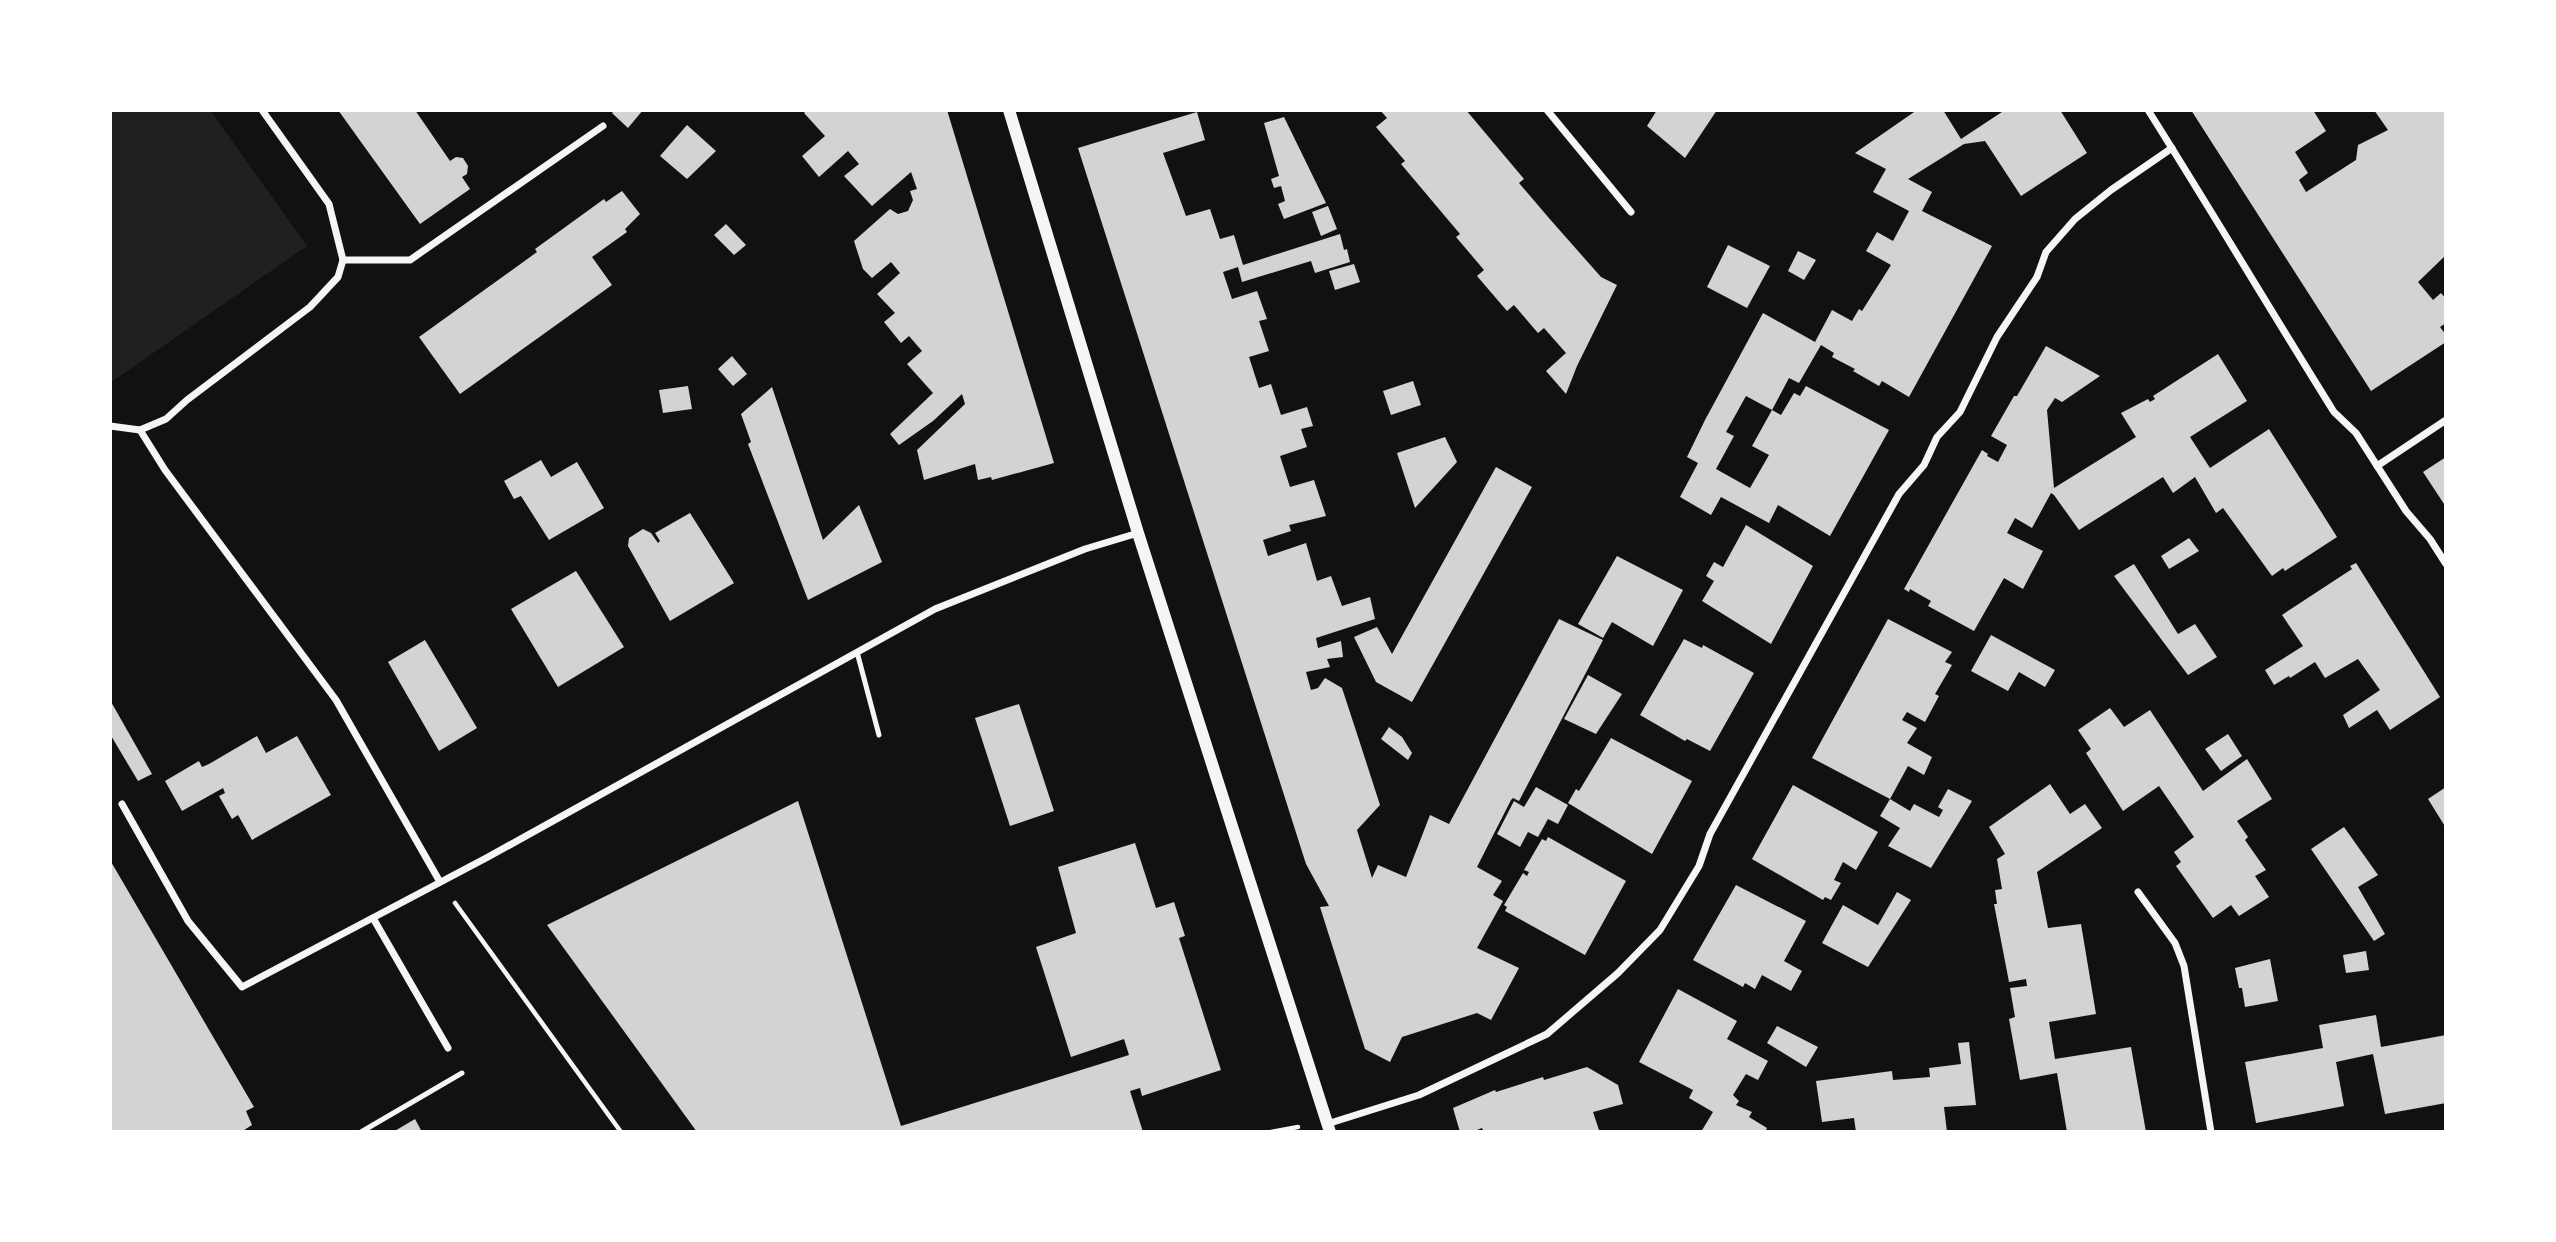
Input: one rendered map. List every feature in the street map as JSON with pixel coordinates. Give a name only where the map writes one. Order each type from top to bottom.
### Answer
[{"type":"street","points":[[110,426],[140,430],[166,419],[187,400],[310,307],[338,277],[343,260],[329,204],[262,110]]},
{"type":"street","points":[[1009,110],[1138,533],[1328,1128],[1419,1095],[1547,1034],[1618,973],[1660,930],[1699,866],[1710,834],[1899,494],[1924,465],[1937,437],[1960,412],[1997,337],[2037,277],[2046,252],[2075,219],[2111,190],[2172,148]]},
{"type":"street","points":[[1547,110],[1631,212]]},
{"type":"street","points":[[2148,110],[2334,411],[2356,433],[2406,511],[2430,539],[2446,564]]},
{"type":"street","points":[[343,260],[410,260],[603,125]]},
{"type":"street","points":[[2377,466],[2446,420]]},
{"type":"street","points":[[140,430],[164,470],[336,700],[440,882]]},
{"type":"street","points":[[122,804],[188,921],[242,987],[440,882],[935,609],[1085,549],[1138,533]]},
{"type":"street","points":[[2138,892],[2175,943],[2184,965],[2211,1132]]},
{"type":"street","points":[[373,918],[448,1048]]},
{"type":"lane","points":[[857,652],[879,736]]},
{"type":"lane","points":[[361,1132],[462,1073]]},
{"type":"path","points":[[440,882],[621,1132]]},
{"type":"shaded area","points":[[110,110],[210,110],[307,246],[110,383]]},
{"type":"building","points":[[338,110],[415,110],[450,161],[456,157],[463,158],[468,166],[467,174],[462,177],[470,189],[420,224]]},
{"type":"building","points":[[615,110],[643,110],[628,128],[612,113]]},
{"type":"building","points":[[807,110],[947,110],[1054,463],[992,480],[991,477],[978,480],[975,464],[924,480],[917,450],[965,404],[962,394],[933,421],[899,445],[890,434],[933,393],[907,364],[922,351],[909,336],[901,343],[884,322],[895,313],[877,294],[900,273],[891,262],[872,278],[863,269],[854,241],[890,209],[898,214],[908,211],[913,200],[910,191],[917,189],[911,172],[872,206],[844,176],[859,164],[848,151],[819,177],[802,156],[825,136],[804,113]]},
{"type":"building","points":[[1380,110],[1466,110],[1524,179],[1519,183],[1548,217],[1601,277],[1617,285],[1566,394],[1546,371],[1566,353],[1544,328],[1538,333],[1514,305],[1507,311],[1477,276],[1484,270],[1456,237],[1460,234],[1401,164],[1405,161],[1376,127],[1387,118]]},
{"type":"building","points":[[1657,110],[1717,110],[1685,158],[1647,126]]},
{"type":"building","points":[[1917,110],[1943,110],[1961,139],[2005,110],[2060,110],[2087,153],[2021,196],[1985,141],[1964,144],[1908,179],[1932,192],[1922,211],[1992,246],[1909,397],[1882,381],[1879,386],[1853,371],[1855,369],[1832,357],[1834,353],[1821,345],[1799,383],[1789,378],[1772,410],[1781,415],[1794,393],[1800,396],[1806,386],[1889,430],[1830,536],[1778,505],[1769,523],[1721,497],[1711,515],[1680,497],[1698,463],[1687,457],[1705,420],[1763,313],[1815,342],[1832,310],[1852,321],[1859,309],[1862,311],[1891,265],[1866,251],[1877,232],[1893,241],[1909,211],[1873,192],[1886,169],[1855,153]],"holes":[[[1746,396],[1772,410],[1752,446],[1769,455],[1750,488],[1716,469],[1734,436],[1726,432]]]},
{"type":"building","points":[[2191,110],[2313,110],[2326,131],[2295,152],[2308,173],[2299,180],[2306,192],[2356,160],[2358,145],[2388,130],[2374,110],[2446,110],[2446,255],[2418,282],[2433,300],[2441,293],[2446,299],[2446,323],[2440,327],[2446,335],[2446,342],[2371,391]]},
{"type":"building","points":[[1197,112],[1205,140],[1163,153],[1186,216],[1210,209],[1220,239],[1234,235],[1243,265],[1340,234],[1350,262],[1315,273],[1311,261],[1242,282],[1238,267],[1223,272],[1232,299],[1257,291],[1267,319],[1259,321],[1269,351],[1249,357],[1259,388],[1271,384],[1281,415],[1307,407],[1313,426],[1301,429],[1307,447],[1280,456],[1290,487],[1314,480],[1326,516],[1289,525],[1291,531],[1263,540],[1268,556],[1306,543],[1317,581],[1331,576],[1342,606],[1370,597],[1375,619],[1316,638],[1318,648],[1341,641],[1343,657],[1327,659],[1330,667],[1306,672],[1311,690],[1318,688],[1325,678],[1342,688],[1380,805],[1357,830],[1372,878],[1378,865],[1406,877],[1430,815],[1449,824],[1559,619],[1603,640],[1519,801],[1513,798],[1511,800],[1477,867],[1502,881],[1493,895],[1503,901],[1477,948],[1519,968],[1491,1020],[1477,1013],[1402,1037],[1390,1062],[1365,1049],[1320,907],[1329,906],[1306,864],[1078,148]]},
{"type":"building","points":[[1284,117],[1326,203],[1284,219],[1278,204],[1285,201],[1281,186],[1274,188],[1271,179],[1279,176],[1264,123]]},
{"type":"building","points":[[687,125],[716,151],[687,179],[660,156]]},
{"type":"building","points":[[622,191],[640,214],[625,229],[627,232],[592,257],[612,285],[460,394],[419,337],[537,252],[535,249],[604,199],[606,202]]},
{"type":"building","points":[[1328,206],[1337,229],[1321,236],[1312,212]]},
{"type":"building","points":[[726,224],[746,245],[734,255],[714,235]]},
{"type":"building","points":[[1728,245],[1770,266],[1747,308],[1707,287]]},
{"type":"building","points":[[1798,251],[1816,260],[1804,280],[1788,271]]},
{"type":"building","points":[[1354,264],[1360,282],[1335,290],[1329,271]]},
{"type":"building","points":[[2046,346],[2100,376],[2062,402],[2055,398],[2047,410],[2054,488],[2136,437],[2121,413],[2148,399],[2150,402],[2155,399],[2153,396],[2218,354],[2247,401],[2190,437],[2210,468],[2269,429],[2337,537],[2285,571],[2283,568],[2272,576],[2223,508],[2216,513],[2195,477],[2173,493],[2163,477],[2079,530],[2051,493],[2032,528],[2015,518],[2007,533],[2043,551],[2023,589],[2004,578],[1974,631],[1928,606],[1931,601],[1910,589],[1909,592],[1904,589],[1982,450],[1998,462],[2007,445],[1991,436]]},
{"type":"building","points":[[732,356],[747,374],[733,386],[718,369]]},
{"type":"building","points":[[1413,381],[1421,405],[1391,415],[1383,391]]},
{"type":"building","points":[[688,386],[692,409],[663,413],[659,390]]},
{"type":"building","points":[[772,387],[823,540],[859,505],[882,562],[808,600],[748,444],[751,442],[741,414]]},
{"type":"building","points":[[1445,437],[1457,462],[1415,508],[1397,453]]},
{"type":"building","points":[[2446,457],[2446,507],[2423,472]]},
{"type":"building","points":[[541,460],[551,477],[577,462],[604,508],[549,540],[521,496],[514,499],[504,481]]},
{"type":"building","points":[[1496,467],[1532,487],[1412,702],[1376,682],[1354,637],[1377,627],[1392,654]]},
{"type":"building","points":[[690,513],[734,583],[670,621],[628,546],[629,538],[643,529],[651,533],[658,543],[660,541],[655,533]]},
{"type":"building","points":[[1746,525],[1813,566],[1771,644],[1702,601],[1714,581],[1706,576],[1714,562],[1723,567]]},
{"type":"building","points":[[2189,538],[2199,551],[2169,569],[2161,556]]},
{"type":"building","points":[[1617,556],[1683,590],[1653,646],[1612,622],[1603,638],[1578,624]]},
{"type":"building","points":[[2356,563],[2440,697],[2390,730],[2377,710],[2349,728],[2343,715],[2380,690],[2358,659],[2325,678],[2315,662],[2274,685],[2265,670],[2303,646],[2282,615],[2352,569],[2350,566]]},
{"type":"building","points":[[2134,564],[2178,634],[2195,624],[2217,657],[2188,675],[2114,576]]},
{"type":"building","points":[[576,571],[624,647],[558,687],[511,609]]},
{"type":"building","points":[[1888,619],[1952,652],[1945,662],[1952,665],[1935,694],[1939,696],[1925,722],[1907,712],[1902,720],[1917,728],[1907,743],[1932,757],[1924,775],[1908,766],[1890,799],[1812,758]]},
{"type":"building","points":[[1991,635],[2055,670],[2045,687],[2019,672],[2008,691],[1971,671]]},
{"type":"building","points":[[1684,639],[1702,648],[1703,645],[1754,673],[1710,751],[1687,739],[1685,741],[1640,715]]},
{"type":"building","points":[[425,640],[477,728],[439,751],[388,662]]},
{"type":"building","points":[[1588,675],[1622,694],[1596,734],[1564,719]]},
{"type":"building","points":[[110,700],[152,774],[138,781],[110,734]]},
{"type":"building","points":[[1019,704],[1054,811],[1010,826],[975,718]]},
{"type":"building","points":[[2110,708],[2124,727],[2150,710],[2203,791],[2247,759],[2272,799],[2237,821],[2248,837],[2245,840],[2266,870],[2255,876],[2269,897],[2239,916],[2231,905],[2213,918],[2176,866],[2181,862],[2174,852],[2194,837],[2159,786],[2123,811],[2086,753],[2091,749],[2078,730]]},
{"type":"building","points":[[1389,727],[1402,737],[1412,753],[1408,760],[1381,739]]},
{"type":"building","points":[[2228,734],[2242,756],[2221,771],[2205,749]]},
{"type":"building","points":[[257,736],[266,753],[297,736],[331,795],[252,840],[238,815],[232,819],[219,796],[225,793],[223,788],[182,811],[165,781],[199,761],[202,767],[209,764]]},
{"type":"building","points":[[1611,738],[1692,781],[1652,854],[1568,803],[1576,789],[1579,791]]},
{"type":"building","points":[[2050,784],[2070,814],[2085,804],[2102,828],[2037,872],[2048,928],[2081,924],[2096,1014],[2049,1022],[2055,1059],[2131,1047],[2146,1132],[2067,1132],[2057,1073],[2020,1080],[2009,1019],[2015,1017],[2010,988],[2027,986],[2026,979],[2009,982],[1994,904],[1997,904],[1995,890],[2002,889],[1997,859],[2005,854],[1989,827]]},
{"type":"building","points":[[1793,785],[1878,832],[1856,870],[1843,862],[1834,880],[1841,883],[1831,900],[1825,897],[1823,900],[1752,859]]},
{"type":"building","points":[[1536,787],[1568,805],[1558,824],[1548,819],[1538,837],[1528,832],[1520,847],[1497,834],[1514,801],[1524,807]]},
{"type":"building","points":[[2446,787],[2446,828],[2428,799]]},
{"type":"building","points":[[1948,789],[1972,801],[1931,868],[1888,846],[1900,828],[1880,816],[1890,799],[1910,811],[1914,804],[1939,817],[1943,810],[1938,807]]},
{"type":"building","points":[[798,801],[901,1126],[1129,1055],[1124,1039],[1071,1057],[1036,947],[1076,933],[1058,867],[1135,843],[1156,908],[1174,902],[1185,936],[1179,938],[1221,1070],[1142,1096],[1140,1088],[1130,1091],[1143,1132],[697,1132],[547,925]]},
{"type":"building","points":[[2344,827],[2378,875],[2358,887],[2385,934],[2374,941],[2311,849]]},
{"type":"building","points":[[1548,837],[1626,881],[1585,955],[1505,911],[1507,907],[1504,905],[1523,873],[1527,876],[1529,872],[1524,870],[1542,839],[1546,841]]},
{"type":"building","points":[[110,860],[254,1107],[246,1111],[252,1125],[241,1132],[110,1132]]},
{"type":"building","points":[[1736,885],[1806,921],[1784,961],[1802,971],[1791,991],[1762,975],[1755,989],[1745,983],[1743,987],[1693,960]]},
{"type":"building","points":[[1897,892],[1911,900],[1868,967],[1822,943],[1843,905],[1878,925]]},
{"type":"building","points":[[2366,951],[2369,970],[2346,973],[2343,955]]},
{"type":"building","points":[[2270,959],[2278,1001],[2245,1007],[2235,968]]},
{"type":"building","points":[[1678,989],[1737,1021],[1727,1039],[1768,1061],[1758,1080],[1746,1074],[1733,1095],[1739,1101],[1736,1105],[1752,1112],[1749,1117],[1767,1128],[1765,1132],[1701,1132],[1713,1112],[1689,1098],[1693,1090],[1639,1062]]},
{"type":"building","points":[[2376,1015],[2381,1047],[2446,1035],[2446,1103],[2385,1114],[2373,1054],[2336,1062],[2344,1106],[2256,1123],[2245,1062],[2323,1048],[2319,1025]]},
{"type":"building","points":[[1777,1026],[1818,1047],[1806,1067],[1767,1043]]},
{"type":"building","points":[[1969,1042],[1976,1105],[1944,1107],[1947,1132],[1856,1132],[1854,1118],[1822,1122],[1816,1081],[1892,1071],[1893,1080],[1930,1077],[1929,1068],[1961,1064],[1958,1043]]},
{"type":"building","points":[[1587,1067],[1618,1085],[1623,1104],[1593,1112],[1599,1130],[1484,1132],[1482,1128],[1472,1132],[1460,1132],[1453,1108],[1495,1090],[1496,1092],[1543,1077],[1544,1080]]},
{"type":"building","points":[[415,1119],[422,1132],[393,1132]]}]
